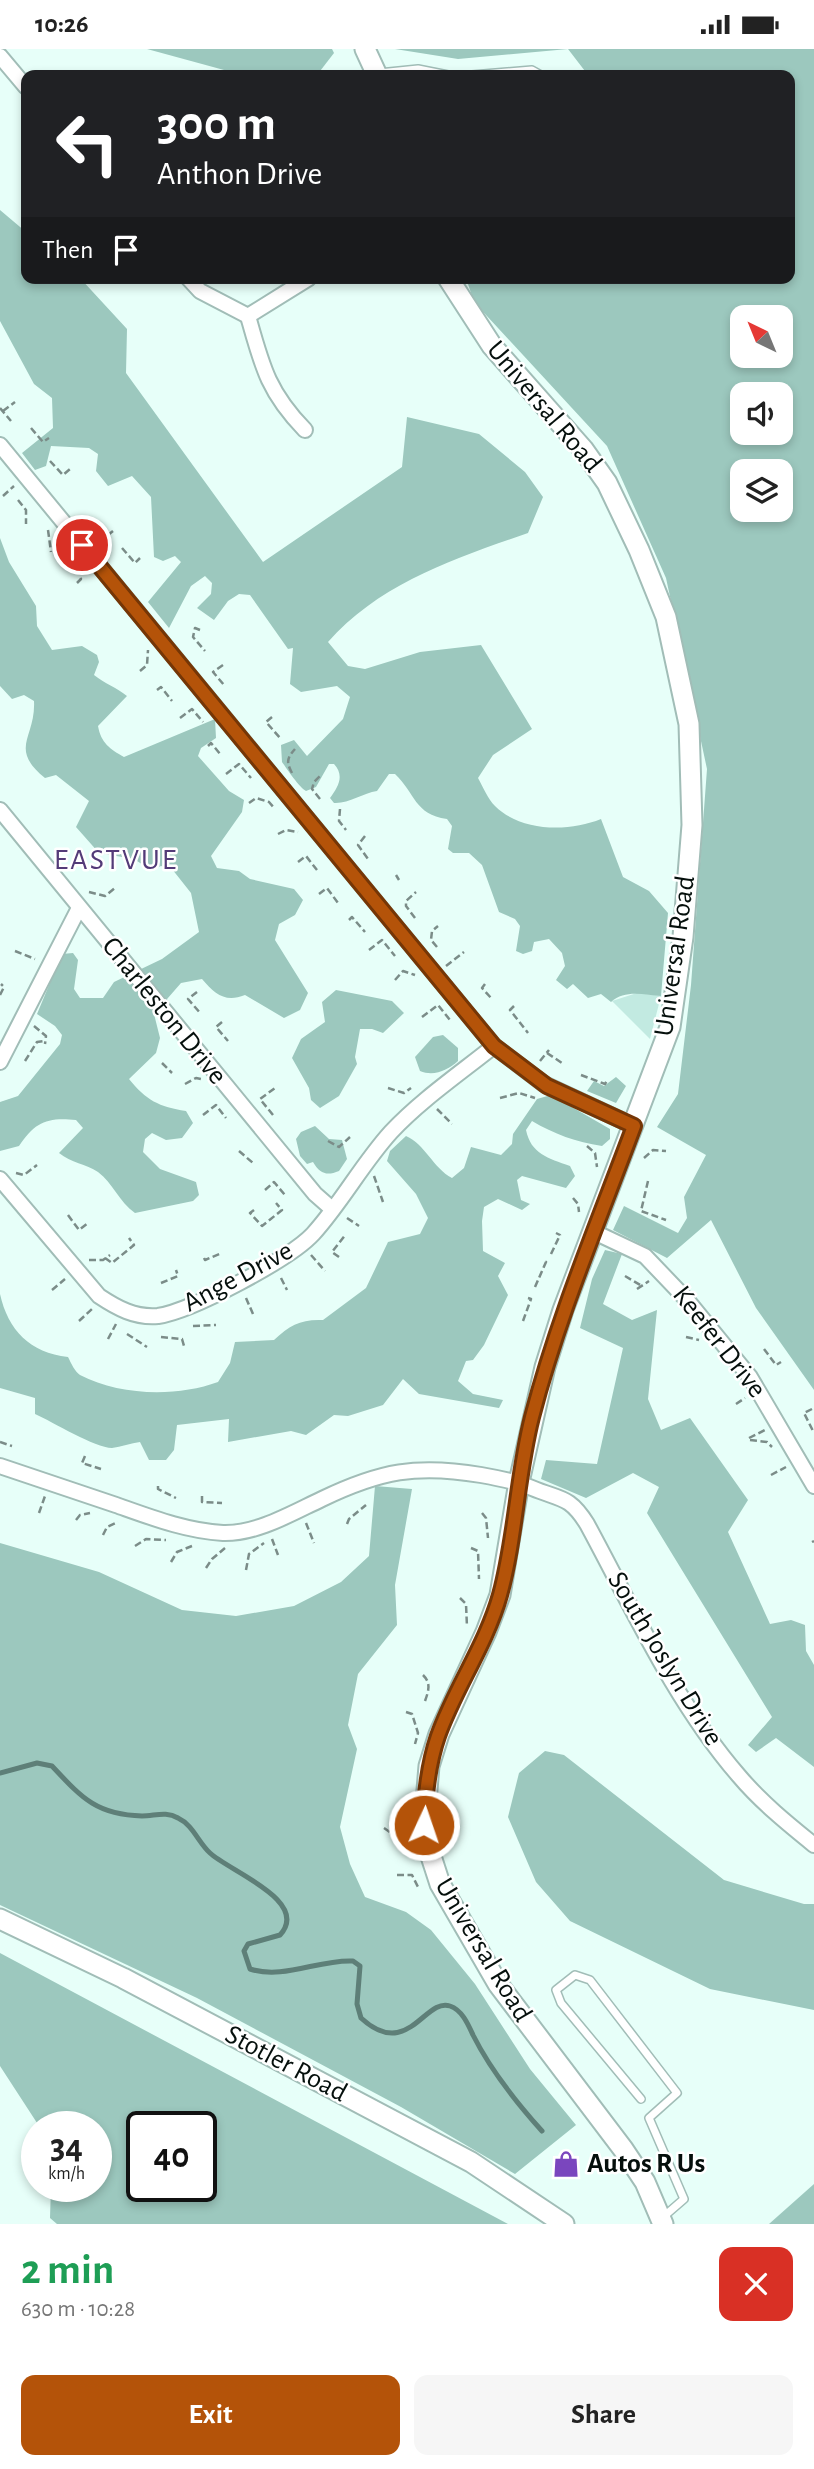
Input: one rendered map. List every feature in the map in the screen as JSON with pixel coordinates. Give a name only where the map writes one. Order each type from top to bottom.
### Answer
[{"type":"street","points":[[365,49],[375,70]]},
{"type":"street","points":[[0,56],[21,81]]},
{"type":"street","points":[[194,284],[200,291],[248,316],[260,362],[280,404],[305,430]]},
{"type":"street","points":[[248,316],[299,284]]},
{"type":"street","name":"Universal Road","points":[[452,284],[492,346],[583,449],[607,483],[639,550],[669,631],[689,724],[692,825],[683,937],[670,1027],[634,1126],[584,1226],[545,1367],[519,1482],[500,1595],[439,1734],[429,1766],[424,1825],[440,1884],[498,1984],[623,2150],[645,2182],[662,2221]]},
{"type":"street","points":[[0,445],[494,1046],[547,1086],[634,1126]]},
{"type":"street","name":"Charleston Drive","points":[[0,810],[315,1194],[332,1209]]},
{"type":"street","points":[[0,1062],[79,908]]},
{"type":"street","name":"Ange Drive","points":[[4,1173],[99,1296],[123,1311],[139,1315],[158,1315],[186,1306],[287,1257],[332,1209],[363,1165],[392,1132],[494,1046]]},
{"type":"street","name":"Keefer Drive","points":[[584,1226],[645,1257],[688,1300],[758,1389],[814,1486]]},
{"type":"street","name":"South Joslyn Drive","points":[[0,1466],[153,1518],[202,1530],[244,1532],[300,1510],[360,1481],[388,1472],[419,1468],[447,1469],[519,1482],[566,1499],[576,1507],[668,1673],[706,1734],[740,1778],[777,1815],[814,1845]]},
{"type":"street","name":"Stotler Road","points":[[0,1919],[122,1978],[471,2162],[564,2224]]},
{"type":"lane","points":[[641,2099],[561,2003],[556,1990],[575,1975],[590,1980],[677,2093],[649,2118],[684,2199],[662,2221]]},
{"type":"path","points":[[11,421],[1,410],[15,402]]},
{"type":"path","points":[[31,428],[43,442],[49,438]]},
{"type":"path","points":[[50,461],[63,475],[71,469]]},
{"type":"path","points":[[19,500],[26,510],[26,524]]},
{"type":"path","points":[[95,520],[107,535],[113,531]]},
{"type":"path","points":[[48,525],[51,552]]},
{"type":"path","points":[[122,548],[135,563],[140,558]]},
{"type":"path","points":[[77,561],[81,579],[77,583]]},
{"type":"path","points":[[200,630],[195,628],[192,637],[205,651]]},
{"type":"path","points":[[140,671],[147,665],[147,647]]},
{"type":"path","points":[[223,665],[214,671],[224,685]]},
{"type":"path","points":[[157,690],[161,687],[172,701]]},
{"type":"path","points":[[180,718],[192,709],[203,722]]},
{"type":"path","points":[[272,717],[266,722],[280,738]]},
{"type":"path","points":[[208,746],[211,743],[221,755]]},
{"type":"path","points":[[292,773],[287,764],[288,757],[295,749]]},
{"type":"path","points":[[226,774],[239,764],[251,778]]},
{"type":"path","points":[[320,776],[312,789],[320,799]]},
{"type":"path","points":[[249,803],[256,798],[269,802],[275,810]]},
{"type":"path","points":[[340,809],[339,821],[346,830]]},
{"type":"path","points":[[278,834],[286,829],[304,834]]},
{"type":"path","points":[[365,836],[359,845],[368,859]]},
{"type":"path","points":[[298,863],[306,856],[317,870]]},
{"type":"path","points":[[396,875],[399,880]]},
{"type":"path","points":[[86,891],[105,895],[115,888]]},
{"type":"path","points":[[319,894],[327,888],[338,903]]},
{"type":"path","points":[[415,918],[406,906],[406,901],[416,892]]},
{"type":"path","points":[[349,920],[352,917],[365,932]]},
{"type":"path","points":[[437,947],[431,940],[432,931],[438,926]]},
{"type":"path","points":[[369,950],[382,940],[395,956]]},
{"type":"path","points":[[15,951],[49,966]]},
{"type":"path","points":[[436,975],[464,951]]},
{"type":"path","points":[[395,980],[403,971],[414,974],[419,980]]},
{"type":"path","points":[[0,995],[4,987],[1,984]]},
{"type":"path","points":[[485,984],[482,988],[492,999]]},
{"type":"path","points":[[197,992],[188,999],[201,1014]]},
{"type":"path","points":[[422,1017],[438,1005],[450,1020]]},
{"type":"path","points":[[514,1006],[510,1010],[528,1033]]},
{"type":"path","points":[[22,1020],[43,1032],[46,1043],[37,1042],[25,1061]]},
{"type":"path","points":[[222,1022],[216,1027],[228,1041]]},
{"type":"path","points":[[546,1052],[562,1063]]},
{"type":"path","points":[[162,1063],[172,1073]]},
{"type":"path","points":[[581,1076],[605,1084],[608,1079]]},
{"type":"path","points":[[185,1084],[196,1078],[206,1083]]},
{"type":"path","points":[[273,1115],[260,1100],[275,1088]]},
{"type":"path","points":[[388,1088],[404,1093],[411,1088]]},
{"type":"path","points":[[500,1098],[519,1093],[535,1098]]},
{"type":"path","points":[[428,1099],[452,1124]]},
{"type":"path","points":[[203,1115],[215,1105],[226,1118]]},
{"type":"path","points":[[328,1141],[339,1147],[350,1137]]},
{"type":"path","points":[[586,1146],[595,1153],[597,1167]]},
{"type":"path","points":[[644,1158],[653,1150],[666,1151]]},
{"type":"path","points":[[239,1151],[253,1163]]},
{"type":"path","points":[[4,1173],[24,1175],[37,1165]]},
{"type":"path","points":[[363,1165],[373,1174],[383,1202]]},
{"type":"path","points":[[648,1181],[642,1211],[666,1220]]},
{"type":"path","points":[[265,1190],[275,1182],[285,1195]]},
{"type":"path","points":[[573,1198],[580,1210],[584,1226]]},
{"type":"path","points":[[254,1210],[250,1213],[262,1226],[282,1210],[275,1203]]},
{"type":"path","points":[[68,1215],[79,1230],[88,1223]]},
{"type":"path","points":[[551,1254],[560,1235],[556,1233]]},
{"type":"path","points":[[339,1257],[332,1252],[346,1234]]},
{"type":"path","points":[[105,1258],[112,1262],[134,1245],[129,1238]]},
{"type":"path","points":[[302,1244],[325,1271]]},
{"type":"path","points":[[81,1253],[89,1260],[110,1255]]},
{"type":"path","points":[[204,1258],[205,1260],[222,1254]]},
{"type":"path","points":[[535,1287],[547,1262],[543,1261]]},
{"type":"path","points":[[161,1283],[178,1276],[176,1270]]},
{"type":"path","points":[[625,1276],[642,1286]]},
{"type":"path","points":[[523,1321],[531,1299],[528,1298]]},
{"type":"path","points":[[108,1339],[123,1311]]},
{"type":"path","points":[[194,1326],[216,1325]]},
{"type":"path","points":[[127,1334],[147,1347]]},
{"type":"path","points":[[161,1336],[182,1339],[184,1346]]},
{"type":"path","points":[[686,1337],[702,1342]]},
{"type":"path","points":[[764,1349],[776,1366],[781,1362]]},
{"type":"path","points":[[812,1409],[804,1413],[813,1431]]},
{"type":"path","points":[[750,1440],[767,1442],[776,1451]]},
{"type":"path","points":[[0,1442],[12,1446]]},
{"type":"path","points":[[85,1456],[82,1463],[101,1469]]},
{"type":"path","points":[[158,1486],[158,1489],[176,1498]]},
{"type":"path","points":[[202,1496],[202,1502],[222,1503]]},
{"type":"path","points":[[347,1524],[366,1505]]},
{"type":"path","points":[[300,1510],[314,1543]]},
{"type":"path","points":[[482,1513],[488,1538]]},
{"type":"path","points":[[76,1520],[80,1515],[94,1514]]},
{"type":"path","points":[[103,1535],[107,1527],[120,1521],[129,1522]]},
{"type":"path","points":[[135,1546],[146,1539],[166,1540]]},
{"type":"path","points":[[246,1570],[248,1554],[264,1543]]},
{"type":"path","points":[[171,1562],[173,1556],[185,1547],[198,1544]]},
{"type":"path","points":[[206,1568],[212,1559],[229,1546]]},
{"type":"path","points":[[471,1548],[478,1551],[479,1579]]},
{"type":"path","points":[[460,1598],[466,1604],[467,1631]]},
{"type":"path","points":[[423,1675],[428,1680],[429,1689],[425,1701]]},
{"type":"path","points":[[407,1712],[412,1714],[418,1733],[415,1744]]},
{"type":"path","points":[[384,1828],[397,1837],[400,1850]]},
{"type":"path","points":[[397,1875],[412,1875],[418,1887]]},
{"type":"green space","points":[[147,49],[332,49],[334,53],[321,70],[224,70]]},
{"type":"green space","points":[[395,49],[568,49],[458,59]]},
{"type":"green space","points":[[568,49],[814,49],[814,1390],[756,1308],[711,1220],[667,1258],[613,1230],[624,1206],[678,1233],[687,1218],[684,1197],[706,1155],[657,1127],[678,1094],[691,985],[707,769],[666,578],[607,446],[474,302],[468,284],[795,284],[795,70],[584,70]]},
{"type":"green space","points":[[0,210],[21,228],[21,284],[86,284],[127,329],[126,373],[263,562],[402,467],[407,417],[479,434],[525,472],[543,497],[528,533],[447,563],[395,588],[349,621],[328,642],[348,666],[365,669],[420,652],[481,645],[532,729],[493,755],[478,778],[495,806],[518,821],[560,827],[601,819],[623,877],[649,891],[668,913],[661,996],[629,994],[611,1002],[601,994],[588,998],[573,984],[567,989],[556,980],[565,966],[562,953],[549,939],[534,942],[532,951],[523,954],[516,951],[520,926],[515,919],[499,912],[482,865],[469,853],[453,853],[448,849],[452,826],[447,819],[428,813],[422,808],[395,774],[389,774],[377,791],[339,803],[334,803],[330,798],[340,777],[334,764],[329,764],[316,787],[306,791],[297,782],[282,762],[281,745],[294,740],[307,756],[343,719],[350,697],[337,686],[301,692],[290,684],[293,648],[288,649],[250,595],[239,594],[228,601],[214,620],[197,608],[211,594],[212,583],[205,576],[191,586],[169,628],[148,602],[181,562],[175,556],[163,561],[154,557],[151,497],[132,476],[108,486],[96,471],[98,454],[89,448],[51,446],[46,466],[35,470],[22,453],[53,428],[52,398],[34,384],[0,321]]},
{"type":"green space","points":[[0,538],[9,562],[36,606],[37,626],[52,650],[82,646],[97,655],[99,662],[94,675],[127,696],[98,726],[107,745],[124,757],[215,719],[216,738],[201,748],[198,756],[229,791],[244,800],[242,812],[211,856],[217,868],[239,871],[250,879],[294,889],[303,900],[295,915],[279,924],[275,940],[308,993],[300,1010],[284,1018],[245,995],[232,998],[221,996],[202,979],[181,983],[154,1014],[160,1038],[156,1053],[129,1079],[154,1101],[186,1111],[193,1123],[182,1138],[166,1140],[152,1133],[145,1139],[143,1152],[160,1169],[196,1182],[199,1195],[193,1201],[135,1213],[98,1172],[59,1153],[83,1128],[76,1120],[57,1119],[43,1123],[36,1126],[19,1146],[0,1151],[0,1102],[18,1096],[60,1044],[62,1035],[55,1026],[37,1014],[62,954],[73,953],[78,960],[74,989],[80,998],[103,998],[114,982],[162,959],[199,932],[191,893],[172,869],[161,866],[151,870],[134,859],[99,853],[76,827],[89,801],[56,775],[45,778],[28,759],[26,742],[34,714],[34,701],[24,695],[12,699],[0,686]]},
{"type":"green space","points":[[336,990],[392,1001],[404,1013],[383,1033],[360,1029],[355,1057],[357,1064],[339,1096],[320,1108],[311,1100],[309,1088],[292,1058],[301,1039],[325,1022],[322,1002]]},
{"type":"green space","points":[[637,993],[661,996],[650,1039],[612,1001]]},
{"type":"green space","points":[[443,1035],[458,1048],[458,1061],[440,1072],[420,1071],[415,1057],[433,1037]]},
{"type":"green space","points":[[616,1077],[626,1086],[616,1103],[587,1091],[594,1081],[604,1086]]},
{"type":"green space","points":[[551,1095],[610,1129],[610,1139],[602,1146],[583,1142],[557,1134],[532,1121],[526,1130],[532,1145],[542,1154],[570,1166],[575,1176],[566,1188],[522,1176],[517,1180],[521,1200],[530,1204],[522,1210],[498,1199],[484,1207],[483,1251],[505,1263],[498,1276],[508,1295],[484,1345],[473,1360],[466,1361],[458,1381],[473,1394],[503,1400],[499,1408],[419,1394],[403,1379],[383,1405],[348,1416],[334,1415],[306,1435],[291,1431],[228,1442],[229,1419],[177,1425],[174,1450],[166,1460],[149,1460],[140,1442],[112,1448],[95,1444],[35,1414],[35,1398],[0,1388],[0,1294],[9,1318],[23,1337],[42,1351],[68,1357],[78,1374],[96,1382],[130,1390],[167,1392],[218,1382],[230,1363],[235,1342],[274,1340],[296,1324],[323,1320],[366,1288],[388,1242],[420,1234],[428,1218],[416,1194],[387,1161],[390,1151],[406,1136],[419,1145],[445,1174],[452,1178],[464,1168],[471,1147],[501,1155],[512,1144],[513,1134],[537,1099]]},
{"type":"green space","points":[[315,1126],[329,1139],[342,1140],[347,1159],[339,1171],[324,1173],[313,1162],[307,1164],[300,1156],[296,1139],[301,1132]]},
{"type":"green space","points":[[605,1250],[622,1254],[603,1304],[632,1320],[657,1310],[648,1399],[661,1430],[690,1418],[748,1500],[728,1532],[770,1624],[791,1620],[805,1625],[806,1651],[814,1665],[814,1767],[776,1738],[756,1752],[748,1745],[772,1717],[647,1513],[659,1487],[633,1473],[586,1498],[541,1479],[546,1460],[597,1464],[623,1348],[580,1328],[592,1279]]},
{"type":"green space","points":[[375,1486],[412,1489],[395,1585],[397,1625],[358,1674],[348,1725],[357,1749],[340,1827],[350,1864],[365,1897],[406,1912],[431,1930],[475,1984],[530,2069],[576,2125],[515,2174],[401,2107],[197,1998],[0,1905],[0,1543],[99,1572],[182,1610],[236,1616],[294,1606],[341,1582],[369,1556]]},
{"type":"green space","points":[[545,1751],[564,1755],[724,1880],[804,1904],[814,1904],[814,2010],[710,1989],[570,1921],[536,1882],[508,1817],[519,1773]]},
{"type":"green space","points":[[0,1953],[508,2224],[57,2224],[50,2218],[50,2202],[112,2202],[112,2111],[29,2111],[0,2066]]},
{"type":"green space","points":[[814,2184],[814,2224],[769,2224]]},
{"type":"waterway","points":[[0,1773],[37,1763],[52,1766],[81,1795],[101,1808],[126,1815],[169,1815],[183,1821],[210,1853],[264,1888],[285,1910],[287,1922],[280,1935],[248,1944],[244,1951],[250,1969],[263,1972],[289,1971],[353,1961],[360,1966],[357,2004],[361,2018],[377,2029],[391,2033],[403,2031],[441,2006],[454,2008],[464,2018],[504,2085],[542,2131]]},
{"type":"place","name":"Autos R Us","points":[[566,2164]]},
{"type":"district","name":"EASTVUE","points":[[116,860]]},
{"type":"route","points":[[82,545],[494,1046],[547,1086],[634,1126],[592,1231],[545,1367],[531,1421],[500,1595],[439,1734],[429,1766],[424,1825]]}]
